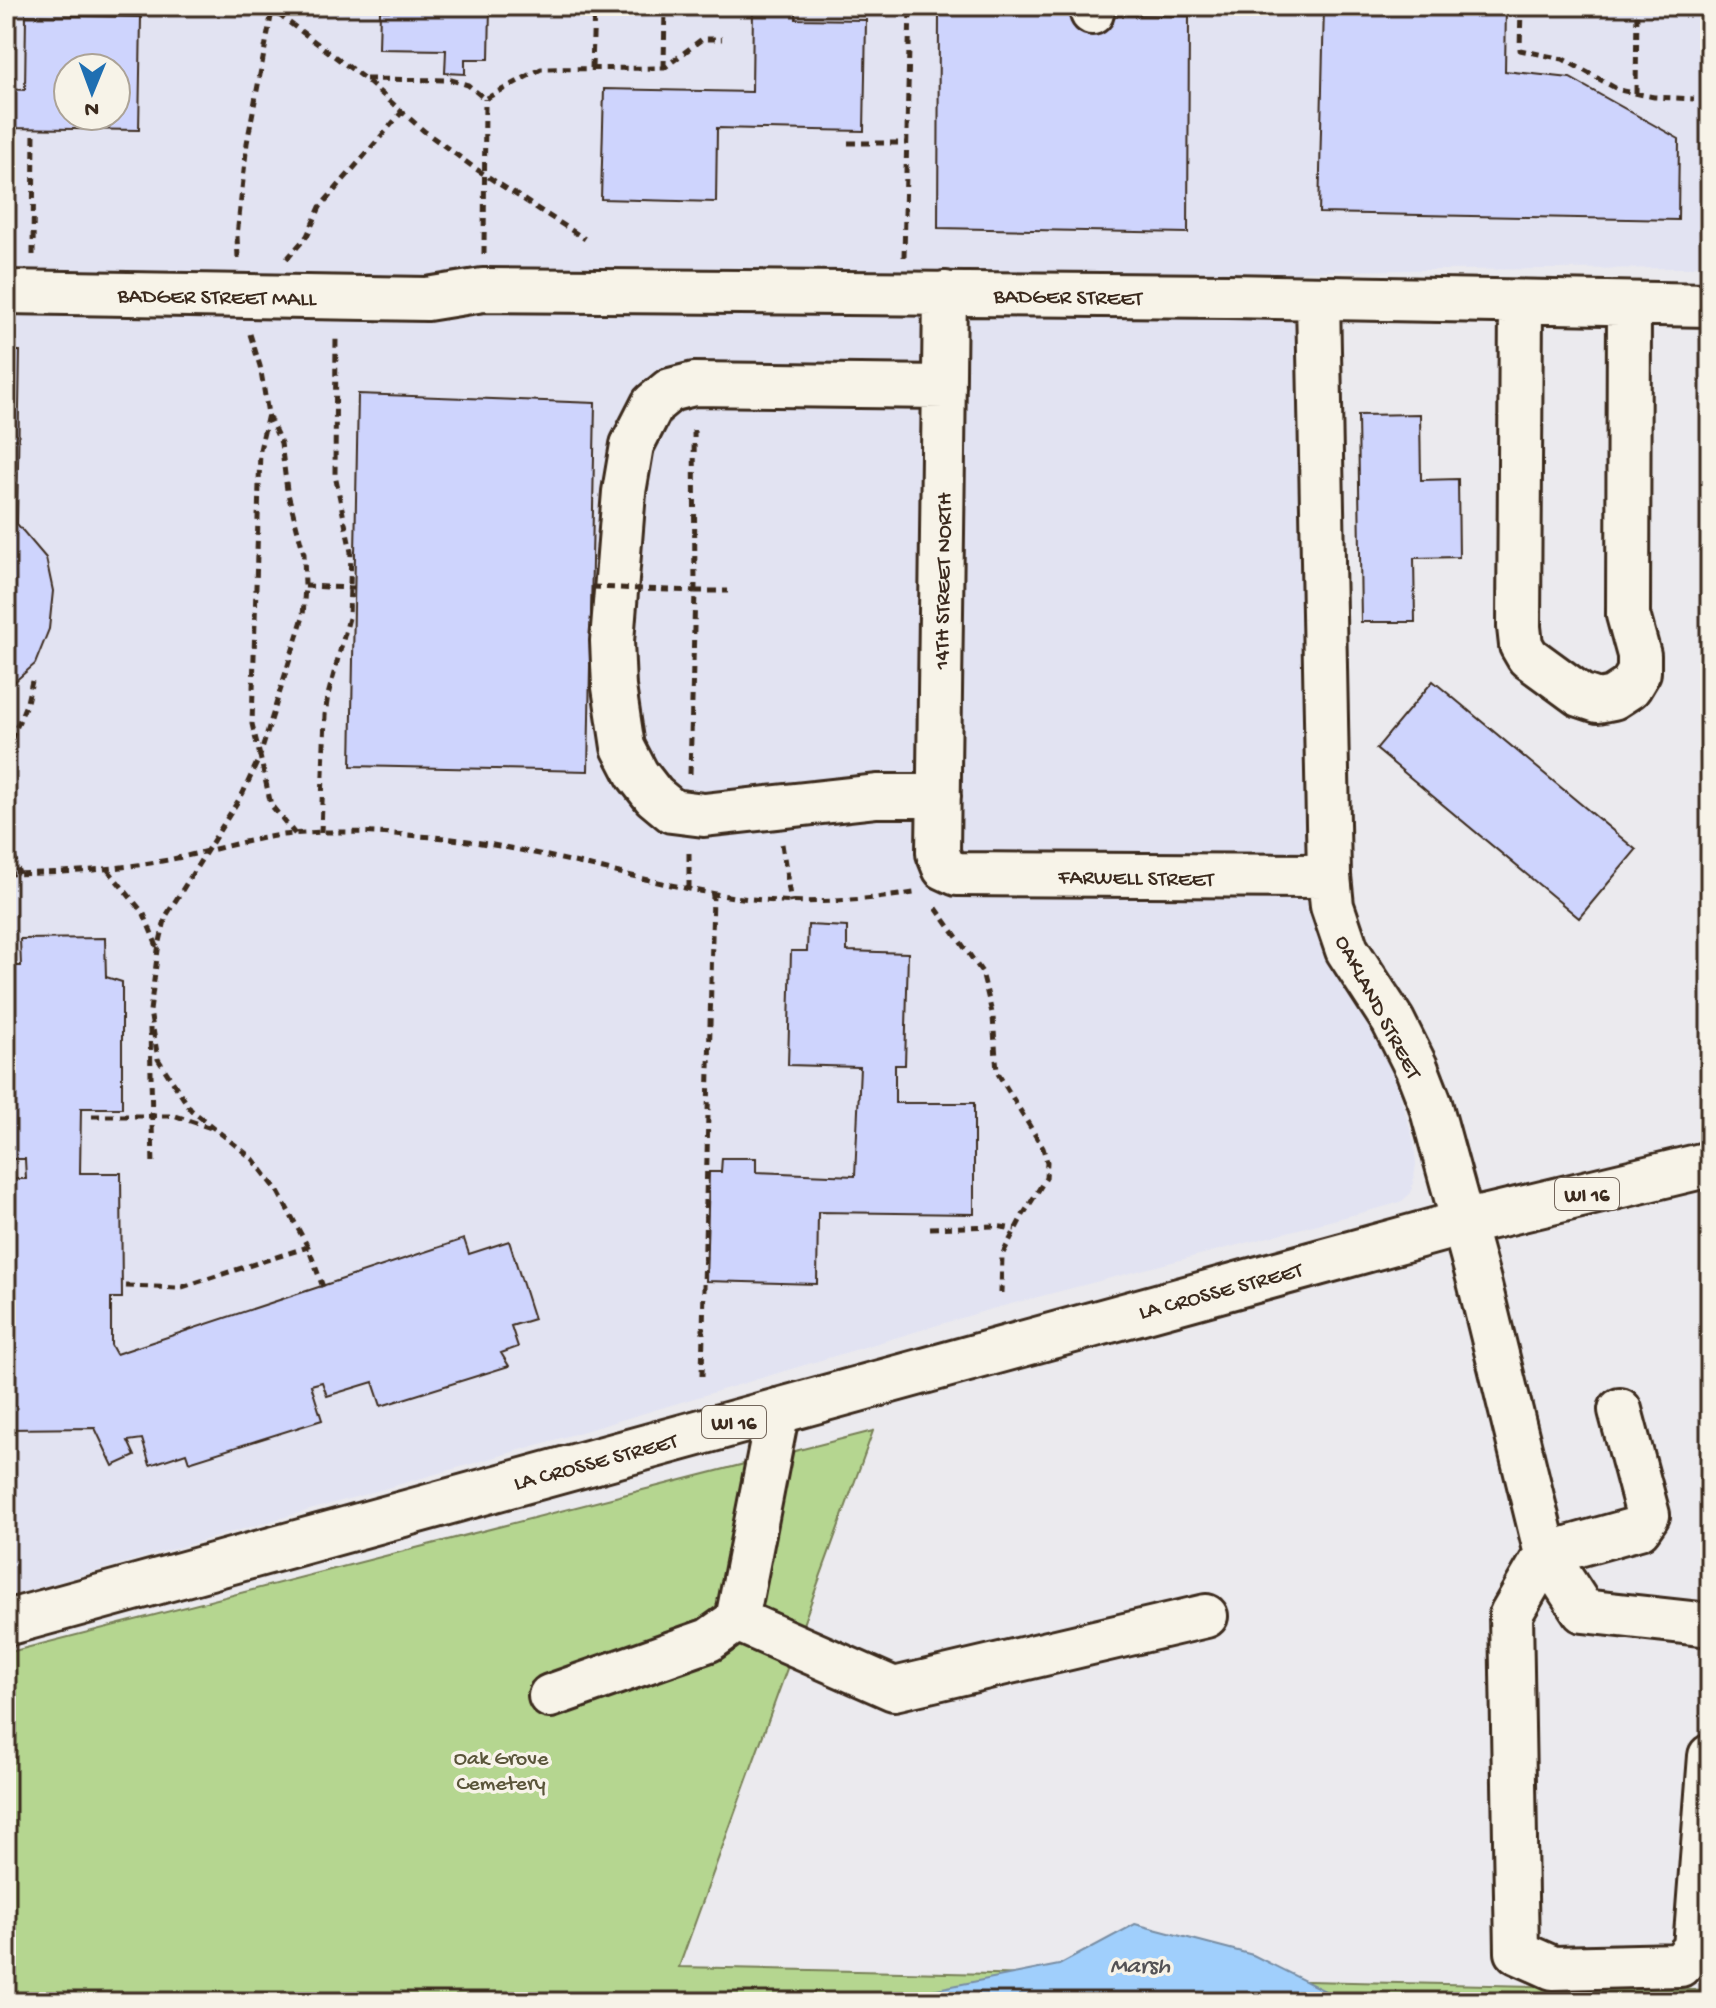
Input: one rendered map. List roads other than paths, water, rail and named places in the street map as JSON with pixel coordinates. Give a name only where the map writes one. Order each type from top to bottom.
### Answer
[{"type":"main road","name":"WI 16","points":[[1463,1223],[1710,1164]]},
{"type":"main road","name":"LA CROSSE STREET","points":[[6,1623],[1463,1223]]},
{"type":"street","name":"BADGER STREET","points":[[427,299],[483,290],[945,293],[1710,305]]},
{"type":"street","name":"BADGER STREET MALL","points":[[19,292],[427,299]]},
{"type":"street","name":"14TH STREET NORTH","points":[[933,887],[938,853],[945,293]]},
{"type":"street","name":"OAKLAND STREET","points":[[1318,298],[1332,906],[1347,950],[1393,1021],[1416,1067],[1442,1143],[1546,1554],[1583,1611],[1710,1625]]},
{"type":"street","points":[[1521,303],[1521,645],[1528,657],[1580,695],[1598,701],[1613,698],[1630,687],[1639,672],[1639,655],[1628,615],[1629,305]]},
{"type":"street","points":[[939,796],[877,796],[704,815],[672,811],[654,796],[637,774],[623,747],[614,687],[612,641],[619,539],[632,445],[653,404],[670,390],[694,384],[944,387]]},
{"type":"street","name":"FARWELL STREET","points":[[933,887],[957,874],[1329,876]]},
{"type":"street","points":[[550,1696],[709,1640],[737,1620],[778,1410]]},
{"type":"street","points":[[1620,1410],[1648,1515],[1639,1528],[1546,1554],[1511,1614],[1517,1952],[1553,1968],[1680,1965],[1695,1948],[1710,1756]]},
{"type":"street","points":[[737,1620],[894,1689],[1206,1616]]},
{"type":"water","name":"Marsh","points":[[1135,1924],[1253,1955],[1347,2002],[871,2002],[1059,1965]]},
{"type":"park label","name":"Oak Grove Cemetery","points":[[501,1768]]}]
